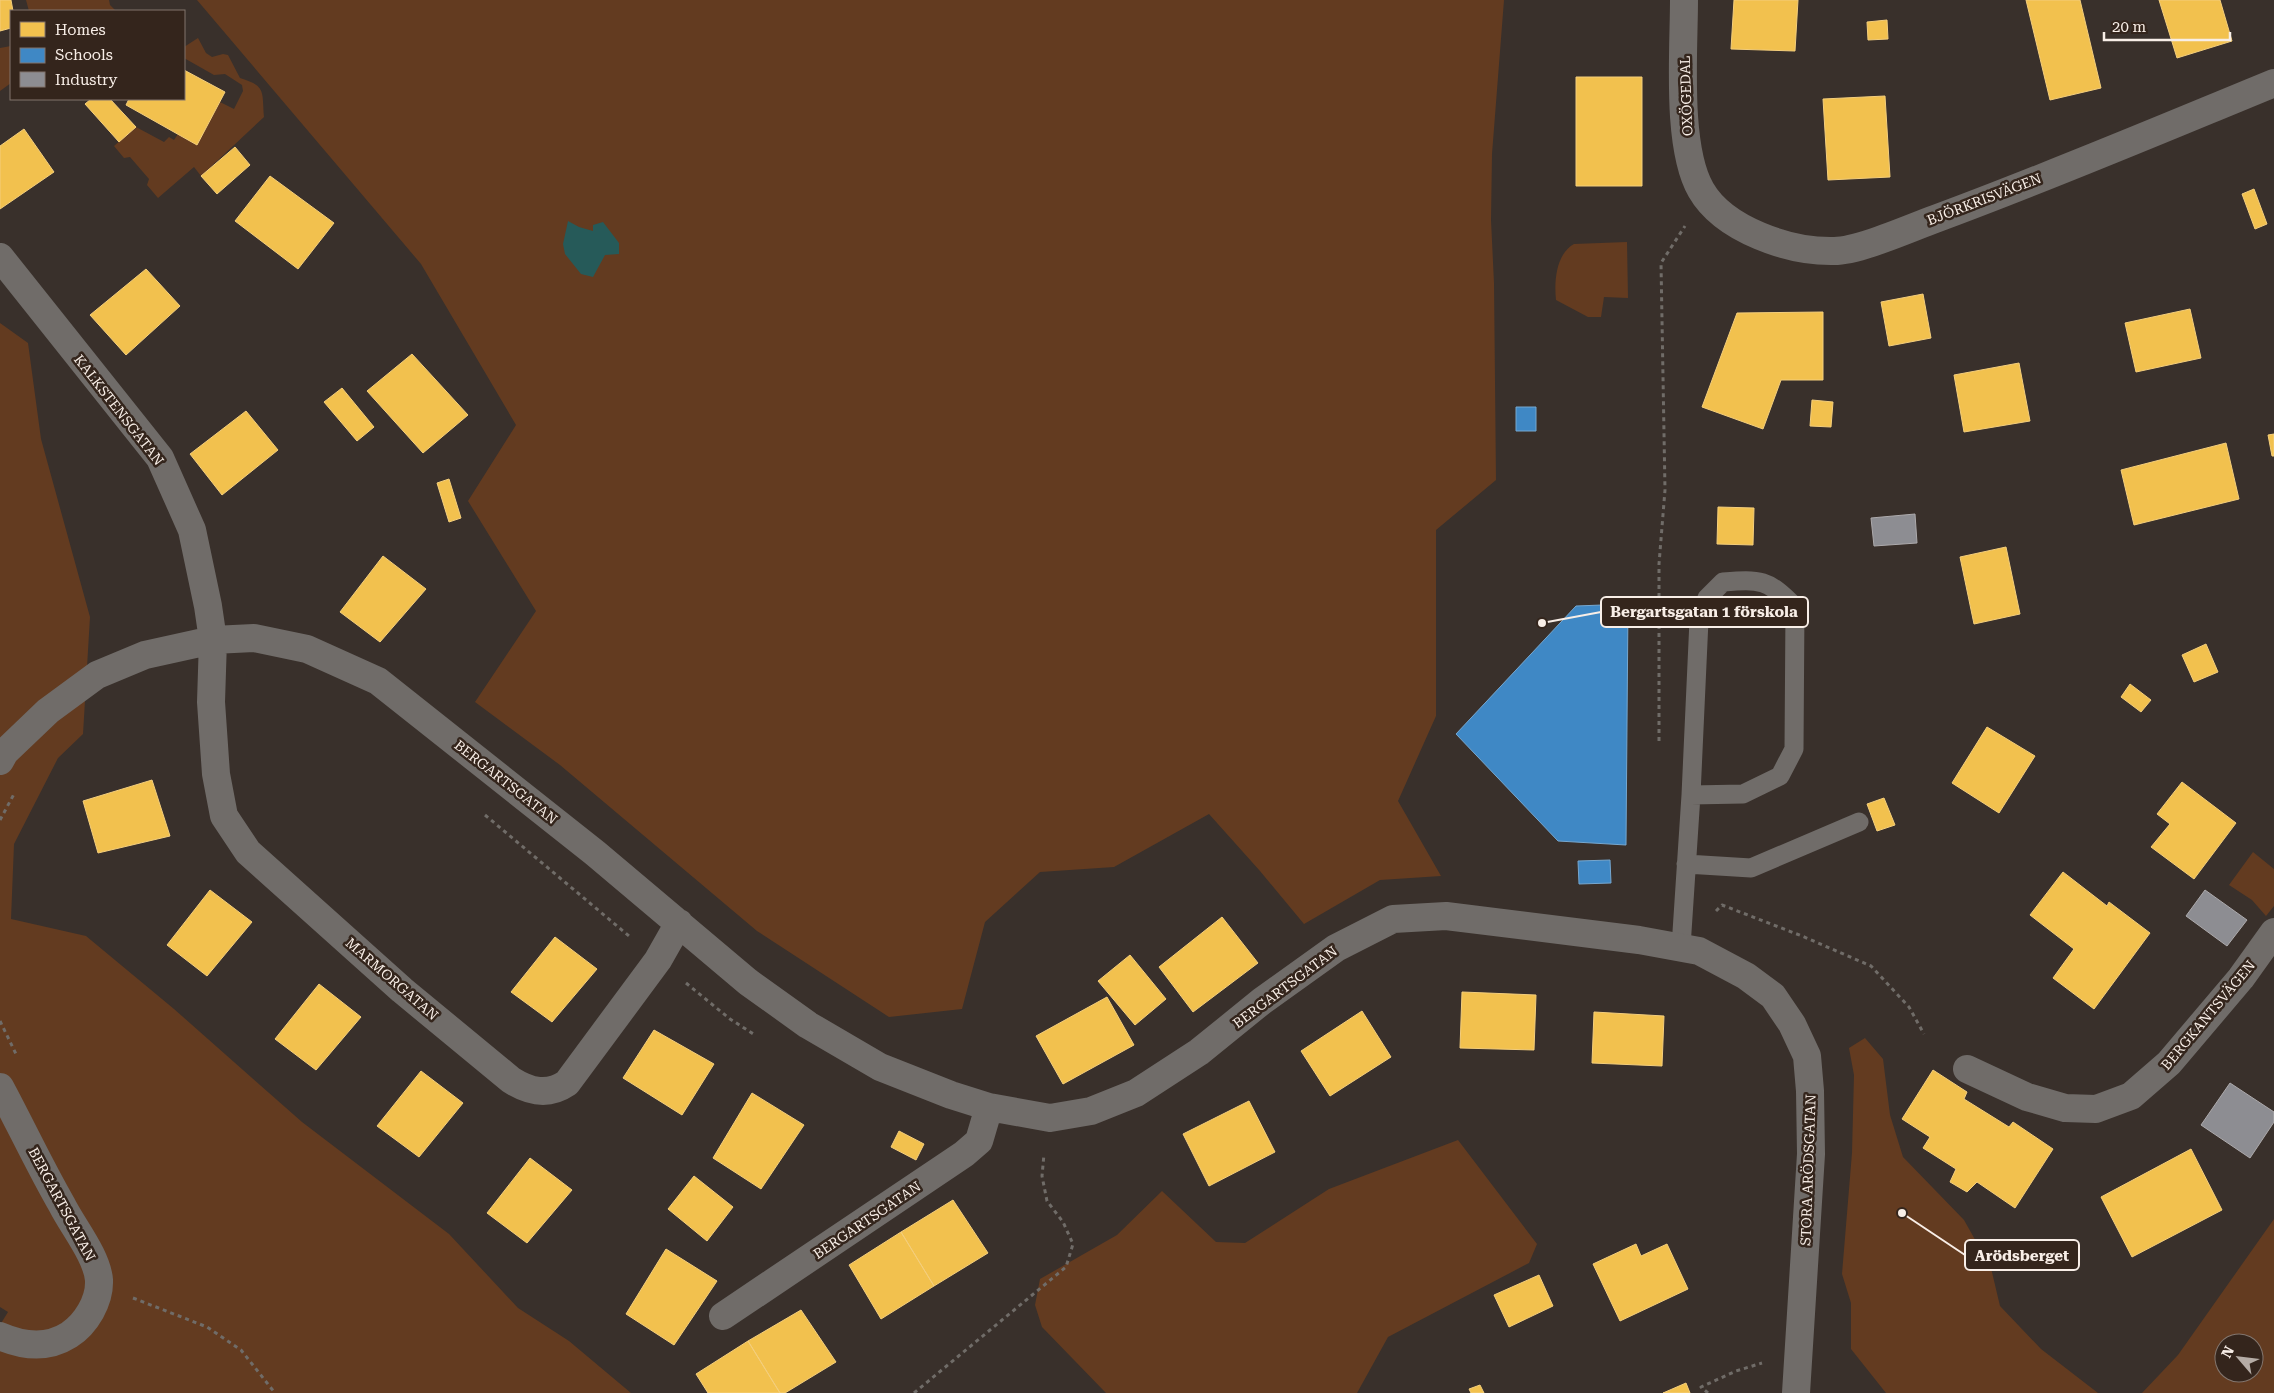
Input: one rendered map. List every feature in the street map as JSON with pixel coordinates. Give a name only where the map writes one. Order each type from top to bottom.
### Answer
[{"type":"street","name":"OXÖGEDAL","points":[[1684,0],[1684,125],[1692,165],[1700,189]]},
{"type":"street","name":"BJÖRKRISVÄGEN","points":[[1700,189],[1713,207],[1738,226],[1797,248],[1836,252],[1874,242],[1969,206],[2274,83]]},
{"type":"street","name":"KALKSTENSGATAN","points":[[0,257],[160,458],[192,530],[213,640]]},
{"type":"street","name":"BERGARTSGATAN","points":[[0,761],[5,752],[34,724],[97,675],[145,655],[213,640],[254,638],[307,649],[378,680],[595,853],[748,982],[808,1025],[880,1067],[951,1095],[989,1106],[1050,1118],[1091,1111],[1136,1092],[1199,1052],[1262,1001],[1336,948],[1393,919],[1446,916],[1669,944]]},
{"type":"street","name":"MARMORGATAN","points":[[213,640],[211,702],[216,774],[224,816],[248,852],[402,990],[522,1087],[544,1091],[559,1088],[567,1083],[658,960],[679,923]]},
{"type":"street","name":"BERGKANTSVÄGEN","points":[[1967,1069],[2027,1097],[2066,1108],[2096,1109],[2131,1096],[2169,1063],[2241,978],[2274,932]]},
{"type":"street","name":"STORA ARÖDSGATAN","points":[[1669,944],[1699,951],[1725,963],[1773,996],[1792,1024],[1807,1056],[1810,1091],[1811,1154],[1796,1393]]},
{"type":"street","name":"BERGARTSGATAN","points":[[0,1087],[62,1206],[84,1242],[99,1279],[97,1299],[86,1318],[65,1338],[45,1345],[34,1346],[0,1336]]},
{"type":"street","name":"BERGARTSGATAN","points":[[723,1316],[964,1154],[979,1141],[989,1106]]},
{"type":"lane","points":[[1669,944],[1686,864],[1699,620],[1707,598],[1723,582],[1752,580],[1777,588],[1795,607],[1794,749],[1780,776],[1743,794],[1691,795]]},
{"type":"lane","points":[[1686,864],[1751,868],[1859,822]]},
{"type":"path","points":[[1659,747],[1659,564],[1665,490],[1661,263],[1689,219],[1700,189]]},
{"type":"path","points":[[0,820],[17,789]]},
{"type":"path","points":[[477,809],[730,1019],[762,1039]]},
{"type":"path","points":[[1669,944],[1722,905],[1802,936],[1871,966],[1908,1007],[1924,1034]]},
{"type":"path","points":[[914,1393],[1066,1267],[1073,1244],[1063,1222],[1047,1201],[1042,1176],[1044,1152]]},
{"type":"path","points":[[132,1298],[207,1327],[241,1350],[276,1393]]},
{"type":"path","points":[[1708,1393],[1701,1387],[1736,1371],[1770,1360]]},
{"type":"shaded area","points":[[26,0],[109,0],[110,5],[115,10],[29,10]]},
{"type":"shaded area","points":[[197,0],[1504,0],[1492,154],[1491,220],[1494,283],[1496,480],[1436,530],[1436,716],[1398,801],[1441,876],[1380,880],[1304,924],[1209,814],[1114,867],[1040,872],[985,922],[962,1009],[889,1017],[757,931],[560,765],[475,702],[536,611],[468,501],[516,425],[421,264]]},
{"type":"shaded area","points":[[198,38],[206,53],[212,57],[223,54],[228,55],[240,78],[254,84],[261,91],[264,117],[201,176],[194,167],[158,198],[147,185],[149,179],[130,157],[124,158],[114,146],[136,127],[164,142],[169,137],[174,140],[178,134],[197,145],[220,102],[234,109],[243,91],[242,85],[225,74],[214,75],[185,59],[185,46]]},
{"type":"shaded area","points":[[10,46],[10,84],[0,91],[0,48]]},
{"type":"shaded area","points":[[1627,242],[1628,298],[1604,297],[1601,317],[1588,317],[1556,300],[1556,277],[1560,261],[1568,248],[1574,244]]},
{"type":"shaded area","points":[[0,323],[28,343],[41,439],[90,617],[83,734],[58,758],[14,844],[11,919],[86,936],[174,1009],[302,1122],[449,1234],[518,1308],[569,1341],[631,1393],[0,1393],[0,1325],[8,1312],[0,1307]]},
{"type":"shaded area","points":[[2253,852],[2274,869],[2274,906],[2266,916],[2252,900],[2229,885]]},
{"type":"shaded area","points":[[1865,1038],[1883,1059],[1890,1115],[1903,1157],[1964,1220],[1991,1268],[2000,1306],[2041,1349],[2098,1393],[1886,1393],[1851,1349],[1851,1303],[1842,1274],[1852,1153],[1854,1075],[1849,1048]]},
{"type":"shaded area","points":[[1458,1140],[1537,1244],[1529,1263],[1388,1337],[1357,1393],[1106,1393],[1042,1327],[1035,1305],[1040,1279],[1117,1235],[1162,1191],[1216,1242],[1245,1243],[1329,1189]]},
{"type":"shaded area","points":[[2274,1219],[2274,1393],[2142,1393],[2178,1355]]},
{"type":"water","points":[[568,221],[593,231],[593,225],[603,222],[619,243],[619,254],[605,255],[593,277],[581,274],[565,254],[563,244]]},
{"type":"building: Homes","points":[[0,0],[11,0],[13,10],[10,10],[10,28],[0,31]]},
{"type":"building: Homes","points":[[1734,0],[1798,0],[1795,51],[1731,49]]},
{"type":"building: Homes","points":[[2026,0],[2080,0],[2101,88],[2050,100]]},
{"type":"building: Homes","points":[[2159,0],[2220,0],[2232,41],[2177,58]]},
{"type":"building: Homes","points":[[1887,20],[1888,39],[1868,40],[1867,22]]},
{"type":"building: Homes","points":[[185,71],[225,92],[197,145],[126,105],[128,100],[185,100]]},
{"type":"building: Homes","points":[[1576,77],[1642,77],[1642,186],[1576,186]]},
{"type":"building: Homes","points":[[1885,96],[1890,177],[1828,180],[1823,99]]},
{"type":"building: Homes","points":[[90,100],[111,100],[136,127],[119,142],[85,104]]},
{"type":"building: Homes","points":[[24,129],[54,172],[0,209],[0,146]]},
{"type":"building: Homes","points":[[235,147],[250,165],[217,194],[201,176]]},
{"type":"building: Homes","points":[[270,176],[334,223],[298,269],[235,221]]},
{"type":"building: Homes","points":[[2254,189],[2267,224],[2255,229],[2242,194]]},
{"type":"building: Homes","points":[[146,269],[180,306],[126,355],[90,315]]},
{"type":"building: Homes","points":[[1923,294],[1931,338],[1889,346],[1881,302]]},
{"type":"building: Homes","points":[[2190,309],[2201,358],[2136,372],[2125,323]]},
{"type":"building: Homes","points":[[1823,312],[1823,380],[1781,380],[1763,429],[1702,407],[1737,313]]},
{"type":"building: Homes","points":[[412,354],[468,415],[423,453],[367,391]]},
{"type":"building: Homes","points":[[2019,363],[2030,421],[1964,432],[1954,375]]},
{"type":"building: Homes","points":[[342,388],[374,427],[357,441],[324,402]]},
{"type":"building: Homes","points":[[1812,400],[1833,402],[1831,427],[1810,426]]},
{"type":"building: Homes","points":[[246,411],[278,450],[222,495],[190,454]]},
{"type":"building: Homes","points":[[2274,434],[2274,456],[2272,456],[2268,435]]},
{"type":"building: Homes","points":[[2226,443],[2239,499],[2134,525],[2121,470]]},
{"type":"building: Homes","points":[[449,479],[461,518],[449,522],[437,483]]},
{"type":"building: Homes","points":[[1718,507],[1754,508],[1753,545],[1717,544]]},
{"type":"building: Homes","points":[[2006,547],[2020,614],[1974,624],[1960,557]]},
{"type":"building: Homes","points":[[383,556],[426,589],[380,642],[340,612]]},
{"type":"building: Homes","points":[[2206,644],[2218,672],[2194,682],[2182,655]]},
{"type":"building: Homes","points":[[2130,684],[2151,700],[2141,712],[2121,697]]},
{"type":"building: Homes","points":[[1987,727],[2035,756],[1999,813],[1952,783]]},
{"type":"building: Homes","points":[[152,780],[170,836],[98,853],[83,801]]},
{"type":"building: Homes","points":[[2182,782],[2236,823],[2194,879],[2151,847],[2170,824],[2157,814]]},
{"type":"building: Homes","points":[[1884,798],[1895,825],[1877,831],[1867,804]]},
{"type":"building: Homes","points":[[2063,872],[2107,906],[2109,902],[2150,933],[2094,1009],[2053,978],[2074,949],[2030,915]]},
{"type":"building: Homes","points":[[210,890],[252,922],[207,976],[167,945]]},
{"type":"building: Homes","points":[[1222,917],[1258,963],[1193,1012],[1159,967]]},
{"type":"building: Homes","points":[[555,937],[597,969],[552,1022],[511,992]]},
{"type":"building: Homes","points":[[1130,955],[1166,999],[1135,1025],[1098,981]]},
{"type":"building: Homes","points":[[319,984],[361,1017],[316,1070],[275,1039]]},
{"type":"building: Homes","points":[[1462,992],[1536,995],[1534,1050],[1460,1048]]},
{"type":"building: Homes","points":[[1107,997],[1134,1045],[1063,1084],[1036,1036]]},
{"type":"building: Homes","points":[[1362,1011],[1391,1057],[1330,1096],[1301,1051]]},
{"type":"building: Homes","points":[[1594,1012],[1664,1016],[1662,1066],[1592,1063]]},
{"type":"building: Homes","points":[[654,1030],[714,1064],[682,1115],[623,1078]]},
{"type":"building: Homes","points":[[1933,1070],[1967,1092],[1964,1099],[2009,1127],[2013,1122],[2053,1149],[2015,1208],[1977,1182],[1967,1192],[1950,1182],[1956,1169],[1923,1148],[1930,1137],[1902,1119]]},
{"type":"building: Homes","points":[[421,1071],[463,1103],[419,1157],[377,1126]]},
{"type":"building: Homes","points":[[752,1093],[804,1125],[761,1189],[713,1158]]},
{"type":"building: Homes","points":[[1249,1101],[1275,1152],[1209,1186],[1183,1134]]},
{"type":"building: Homes","points":[[899,1131],[924,1144],[916,1160],[891,1147]]},
{"type":"building: Homes","points":[[2191,1149],[2222,1210],[2132,1257],[2101,1197]]},
{"type":"building: Homes","points":[[530,1158],[572,1190],[527,1243],[487,1213]]},
{"type":"building: Homes","points":[[694,1176],[733,1207],[707,1241],[668,1209]]},
{"type":"building: Homes","points":[[953,1200],[988,1253],[934,1286],[901,1232]]},
{"type":"building: Homes","points":[[901,1232],[934,1286],[881,1319],[849,1265]]},
{"type":"building: Homes","points":[[1636,1244],[1641,1256],[1667,1244],[1688,1289],[1620,1321],[1593,1264]]},
{"type":"building: Homes","points":[[666,1249],[717,1281],[674,1345],[626,1314]]},
{"type":"building: Homes","points":[[1539,1275],[1553,1306],[1509,1327],[1494,1295]]},
{"type":"building: Homes","points":[[801,1310],[836,1362],[785,1393],[780,1393],[748,1341]]},
{"type":"building: Homes","points":[[748,1341],[780,1393],[708,1393],[696,1374]]},
{"type":"building: Homes","points":[[1686,1383],[1690,1393],[1663,1393]]},
{"type":"building: Homes","points":[[1480,1385],[1484,1393],[1471,1393],[1469,1389]]},
{"type":"building: Schools","points":[[1516,407],[1536,407],[1536,431],[1516,431]]},
{"type":"building: Schools","points":[[1628,604],[1626,845],[1558,841],[1456,734],[1576,606]]},
{"type":"building: Schools","points":[[1610,860],[1611,883],[1579,884],[1578,861]]},
{"type":"building: Industry","points":[[1915,514],[1917,543],[1874,546],[1871,518]]},
{"type":"building: Industry","points":[[2205,890],[2247,920],[2227,946],[2186,916]]},
{"type":"building: Industry","points":[[2230,1083],[2274,1112],[2274,1122],[2250,1158],[2201,1125]]},
{"type":"place","name":"Bergartsgatan 1 förskola","points":[[1542,623]]},
{"type":"place","name":"Arödsberget","points":[[1902,1213]]}]
